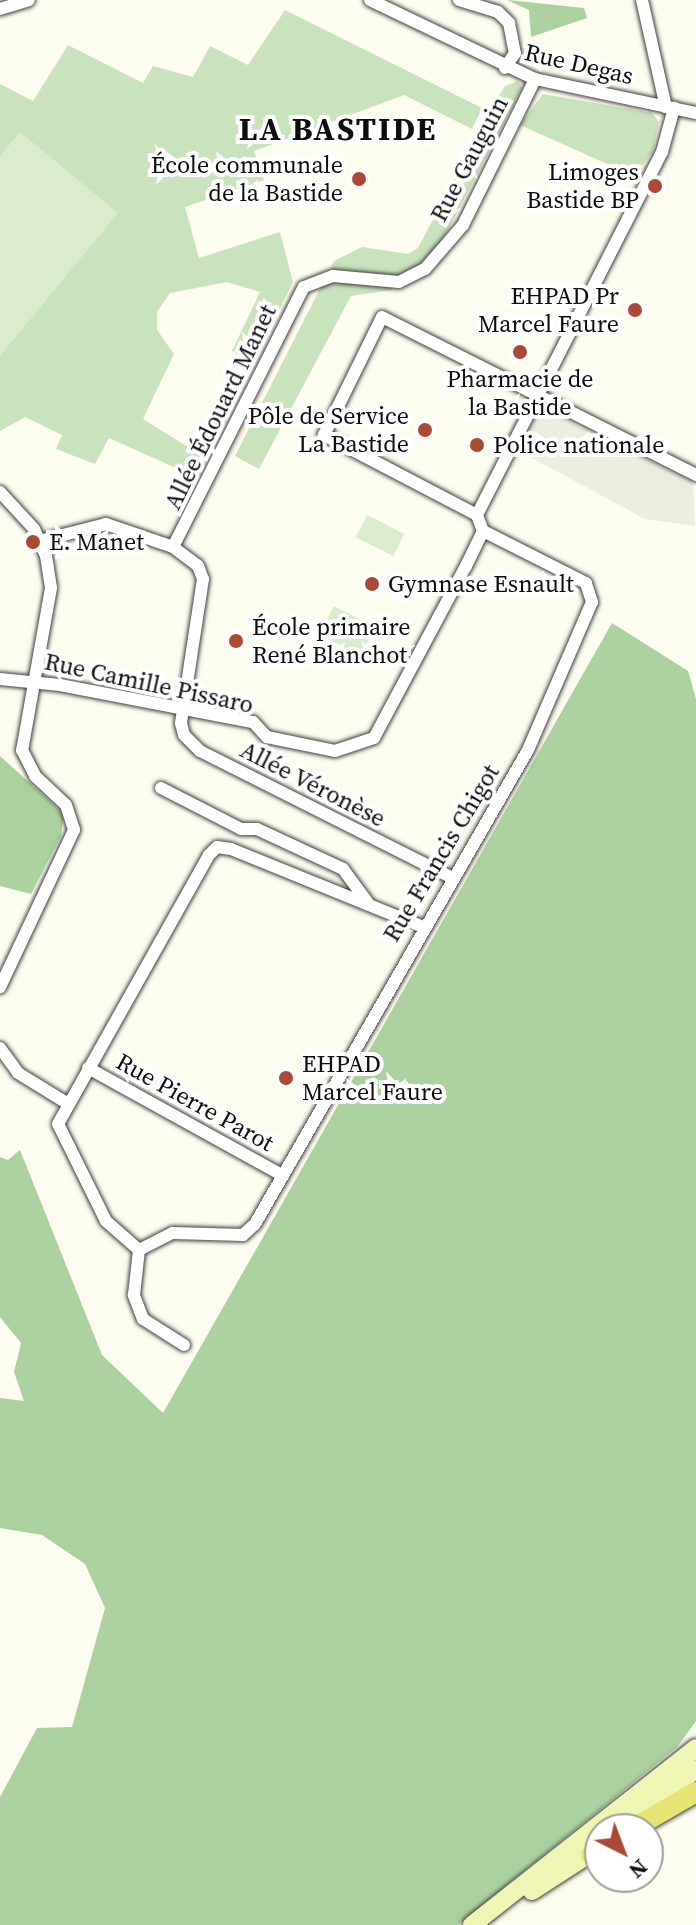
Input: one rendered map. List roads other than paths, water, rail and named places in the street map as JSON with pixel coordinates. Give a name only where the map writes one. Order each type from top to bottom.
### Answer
[{"type":"main road","points":[[472,1925],[696,1748]]},
{"type":"main road","points":[[642,1813],[696,1769]]},
{"type":"main road","points":[[660,1813],[696,1792]]},
{"type":"main road","points":[[485,1925],[584,1859]]},
{"type":"street","points":[[0,9],[29,0]]},
{"type":"street","name":"Rue Degas","points":[[370,0],[505,68],[535,79],[696,113]]},
{"type":"street","points":[[459,0],[498,12],[514,36],[515,53],[505,68]]},
{"type":"street","points":[[477,515],[662,152],[670,108],[642,0]]},
{"type":"street","name":"Rue Gauguin","points":[[304,287],[333,276],[399,282],[425,269],[463,225],[535,79]]},
{"type":"street","name":"Allée Édouard Manet","points":[[173,547],[304,287]]},
{"type":"street","points":[[483,531],[477,515],[324,435],[382,317],[696,475]]},
{"type":"street","points":[[0,492],[39,541],[51,588],[22,750],[35,776],[66,805],[74,830],[0,987]]},
{"type":"street","name":"Allée Édouard Manet","points":[[39,541],[106,524],[173,547],[198,566],[203,579],[184,708]]},
{"type":"street","name":"Rue Camille Pissaro","points":[[0,679],[35,681],[253,722],[267,737],[335,751],[374,738],[483,531]]},
{"type":"street","name":"Rue Francis Chigot","points":[[139,1250],[173,1233],[243,1235],[255,1224],[280,1174],[528,750],[593,594],[586,583],[483,531]]},
{"type":"street","name":"Allée Véronèse","points":[[184,708],[184,735],[200,751],[452,878]]},
{"type":"street","points":[[161,788],[241,829],[257,829],[343,869],[368,903]]},
{"type":"street","points":[[184,1345],[143,1319],[134,1295],[139,1250],[106,1221],[76,1161],[58,1124],[67,1103],[217,847],[368,903],[423,927]]},
{"type":"street","points":[[0,1048],[18,1073],[67,1103]]},
{"type":"street","name":"Rue Pierre Parot","points":[[88,1068],[280,1174]]},
{"type":"place","name":"École communale de la Bastide","points":[[359,179]]},
{"type":"place","name":"Limoges Bastide BP","points":[[655,186]]},
{"type":"place","name":"EHPAD Pr Marcel Faure","points":[[635,310]]},
{"type":"place","name":"Pharmacie de la Bastide","points":[[520,352]]},
{"type":"place","name":"Pôle de Service La Bastide","points":[[425,430]]},
{"type":"place","name":"Police nationale","points":[[477,445]]},
{"type":"place","name":"E. Manet","points":[[33,542]]},
{"type":"place","name":"Gymnase Esnault","points":[[372,584]]},
{"type":"place","name":"École primaire René Blanchot","points":[[236,641]]},
{"type":"place","name":"EHPAD Marcel Faure","points":[[286,1078]]},
{"type":"district","name":"LA BASTIDE","points":[[338,129]]}]
